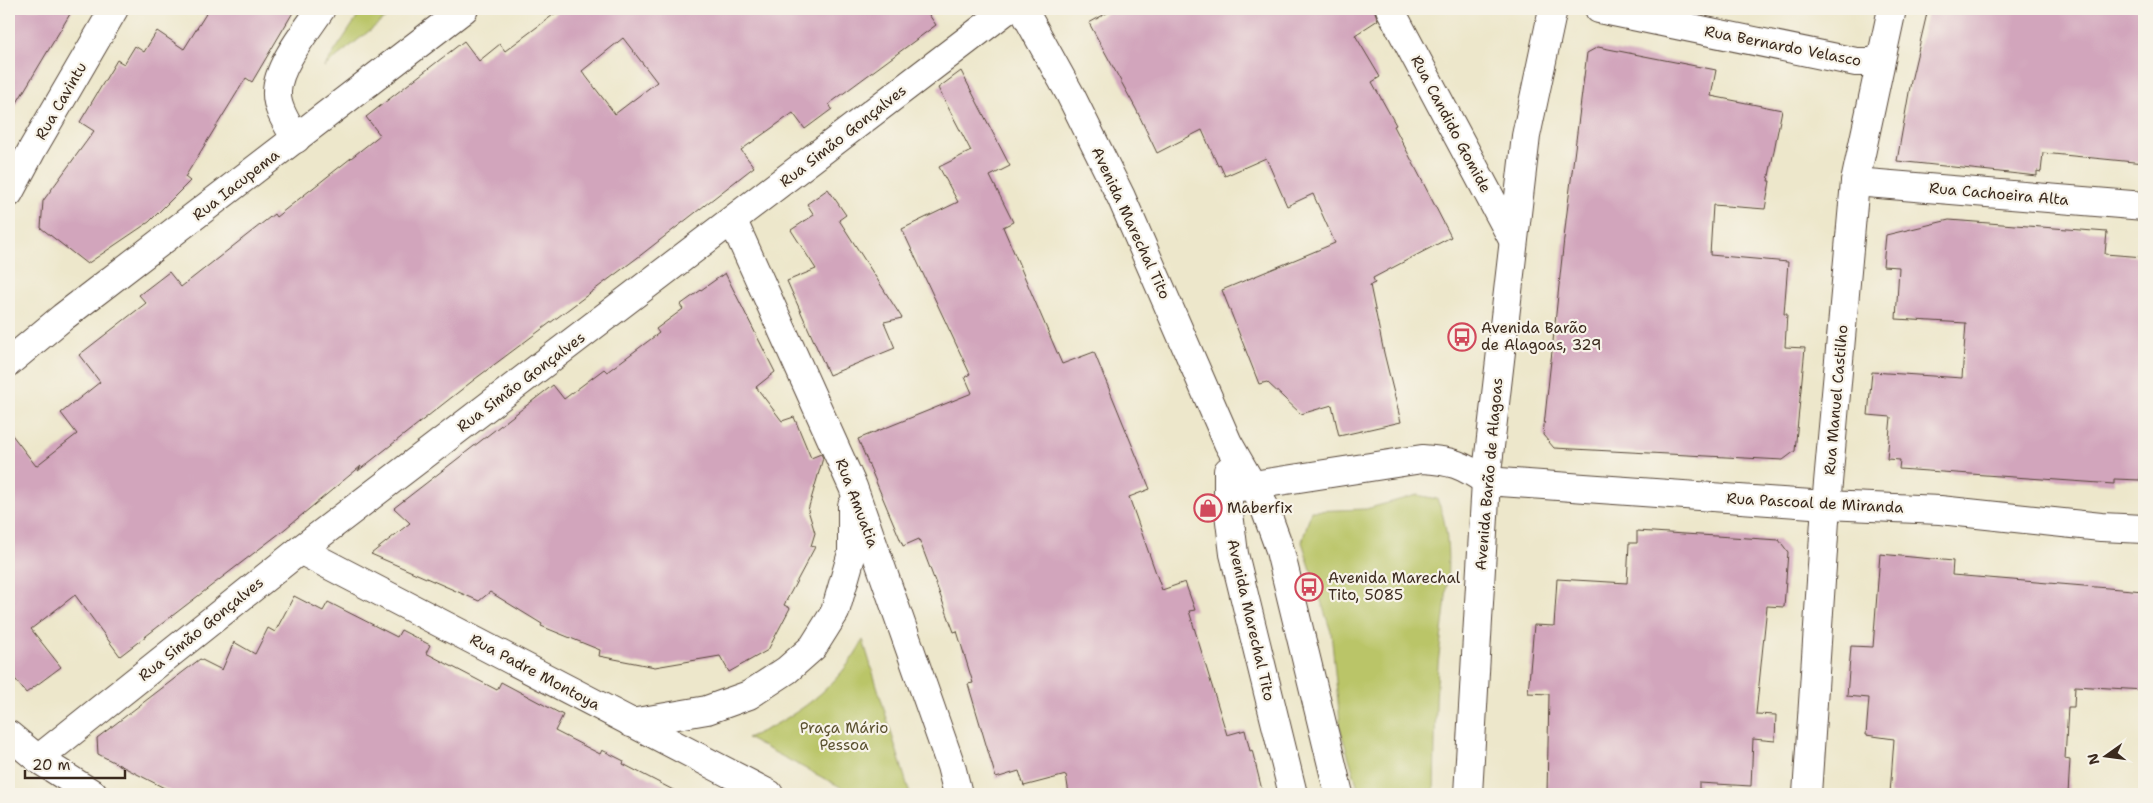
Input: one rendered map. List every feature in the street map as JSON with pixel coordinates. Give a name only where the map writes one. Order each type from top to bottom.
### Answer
[{"type":"street","name":"Rua Cavintu","points":[[9,193],[114,9]]},
{"type":"street","points":[[296,138],[283,118],[277,92],[284,64],[321,9]]},
{"type":"street","name":"Rua Iacupema","points":[[9,362],[63,317],[296,138],[431,19],[464,9]]},
{"type":"street","name":"Rua Simão Gonçalves","points":[[38,759],[300,550],[1008,9]]},
{"type":"street","name":"Avenida Marechal Tito","points":[[1022,9],[1070,94],[1121,196],[1228,443],[1240,487],[1234,554],[1293,794]]},
{"type":"street","name":"Rua Candido Gomide","points":[[1390,9],[1513,240]]},
{"type":"street","name":"Avenida Barão de Alagoas","points":[[1468,794],[1486,481],[1526,136],[1553,9]]},
{"type":"street","name":"Rua Bernardo Velasco","points":[[1599,9],[1856,62],[1879,62]]},
{"type":"street","name":"Rua Manuel Castilho","points":[[1807,794],[1826,505],[1854,182],[1892,9]]},
{"type":"street","name":"Rua Cachoeira Alta","points":[[1854,182],[2144,206]]},
{"type":"street","name":"Rua Amuatia","points":[[733,221],[853,487],[951,766],[958,794]]},
{"type":"street","points":[[1240,487],[1422,459],[1447,461],[1464,466],[1486,481]]},
{"type":"street","name":"Rua Pascoal de Miranda","points":[[1486,481],[1826,505],[1940,510],[2101,527],[2144,529]]},
{"type":"street","points":[[631,723],[707,710],[749,694],[787,670],[812,646],[835,612],[852,553],[853,487]]},
{"type":"street","name":"Avenida Marechal Tito","points":[[1240,487],[1264,506],[1279,547],[1339,794]]},
{"type":"street","name":"Rua Padre Montoya","points":[[300,550],[769,794]]},
{"type":"street","points":[[9,735],[38,759],[93,794]]},
{"type":"green space","points":[[363,9],[384,9],[388,16],[324,67]]},
{"type":"green space","points":[[1417,495],[1437,499],[1447,537],[1447,580],[1438,665],[1434,794],[1360,794],[1341,732],[1331,632],[1302,542],[1311,511],[1366,509]]},
{"type":"green space","name":"Praça Mário Pessoa","points":[[863,640],[910,794],[854,794],[747,738],[782,721],[814,699],[842,672]]},
{"type":"building","points":[[9,9],[73,9],[9,116]]},
{"type":"building","points":[[209,9],[295,9],[252,82],[246,78],[185,177],[190,181],[149,222],[87,264],[41,228],[43,201],[94,131],[80,122],[117,60],[124,64],[135,46],[144,52],[157,31],[184,49]]},
{"type":"building","points":[[561,9],[925,9],[936,25],[829,104],[832,109],[805,129],[793,113],[741,150],[754,167],[637,258],[475,379],[358,471],[361,466],[280,533],[120,656],[75,595],[31,629],[61,667],[26,693],[9,671],[9,431],[36,466],[77,434],[61,413],[100,382],[79,355],[146,303],[139,295],[169,272],[181,287],[274,214],[276,217],[380,135],[366,117],[464,41],[479,61],[500,44],[505,51]],"holes":[[[623,38],[657,82],[615,114],[582,71]]]},
{"type":"building","points":[[1114,9],[1374,9],[1378,20],[1355,35],[1380,77],[1372,82],[1396,125],[1394,126],[1451,237],[1373,278],[1375,283],[1370,285],[1401,422],[1339,436],[1332,405],[1301,414],[1267,382],[1259,384],[1222,290],[1335,243],[1313,194],[1287,206],[1266,158],[1225,176],[1220,165],[1218,166],[1202,130],[1157,153],[1136,109],[1089,23]]},
{"type":"building","points":[[1928,9],[2144,9],[2144,163],[2043,153],[2041,172],[2037,171],[2037,176],[1897,161],[1911,81]]},
{"type":"building","points":[[1598,47],[1716,70],[1711,96],[1782,110],[1768,181],[1770,181],[1765,209],[1713,205],[1710,255],[1788,262],[1784,314],[1787,314],[1785,347],[1805,348],[1795,451],[1783,460],[1554,448],[1543,435],[1566,220],[1587,53]]},
{"type":"building","points":[[961,71],[1010,166],[990,176],[1013,222],[1003,227],[1062,364],[1094,352],[1150,489],[1129,497],[1162,590],[1185,582],[1195,610],[1189,611],[1227,735],[1245,730],[1263,794],[1069,794],[1066,775],[1024,786],[1019,771],[996,778],[968,684],[973,683],[957,631],[954,632],[919,539],[903,546],[858,439],[972,393],[965,377],[970,374],[902,229],[958,202],[939,167],[971,151],[938,88]]},
{"type":"building","points":[[828,189],[846,215],[839,220],[902,318],[884,322],[895,348],[829,375],[787,281],[816,269],[791,230],[814,215],[807,204]]},
{"type":"building","points":[[1949,220],[2107,232],[2105,254],[2144,257],[2144,465],[2141,465],[2140,480],[2114,479],[2114,484],[1899,469],[1900,460],[1887,459],[1891,417],[1868,415],[1872,372],[1962,378],[1966,323],[1896,319],[1899,267],[1883,266],[1886,235]]},
{"type":"building","points":[[725,273],[775,372],[756,387],[782,421],[794,417],[811,458],[821,454],[823,458],[808,510],[815,533],[811,546],[815,547],[784,605],[790,608],[768,650],[729,672],[720,656],[655,667],[599,656],[600,650],[541,626],[542,624],[490,592],[479,601],[371,554],[410,523],[394,508],[553,385],[564,399],[604,369],[607,372],[659,333],[656,329],[683,309],[680,305]]},
{"type":"building","points":[[1637,531],[1779,540],[1788,552],[1784,607],[1767,606],[1756,714],[1776,715],[1775,741],[1753,739],[1751,786],[1699,783],[1699,794],[1547,794],[1549,694],[1528,693],[1534,625],[1554,626],[1557,579],[1627,583],[1629,543],[1637,543]]},
{"type":"building","points":[[1880,554],[1953,561],[1952,575],[2144,591],[2144,690],[2075,686],[2074,707],[2068,707],[2065,759],[2070,760],[2068,794],[1890,794],[1894,739],[1866,735],[1869,698],[1847,696],[1851,646],[1873,647]]},
{"type":"building","points":[[294,596],[323,611],[328,602],[397,637],[401,630],[430,645],[426,653],[497,690],[501,682],[563,715],[555,731],[600,754],[602,750],[624,761],[623,764],[681,794],[176,794],[98,754],[97,738],[200,659],[222,670],[234,642],[255,654],[268,628],[275,632]]},
{"type":"place","name":"Avenida Barão de Alagoas, 329","points":[[1462,337]]},
{"type":"place","name":"Maberfix","points":[[1208,508]]},
{"type":"place","name":"Avenida Marechal Tito, 5085","points":[[1309,587]]}]
